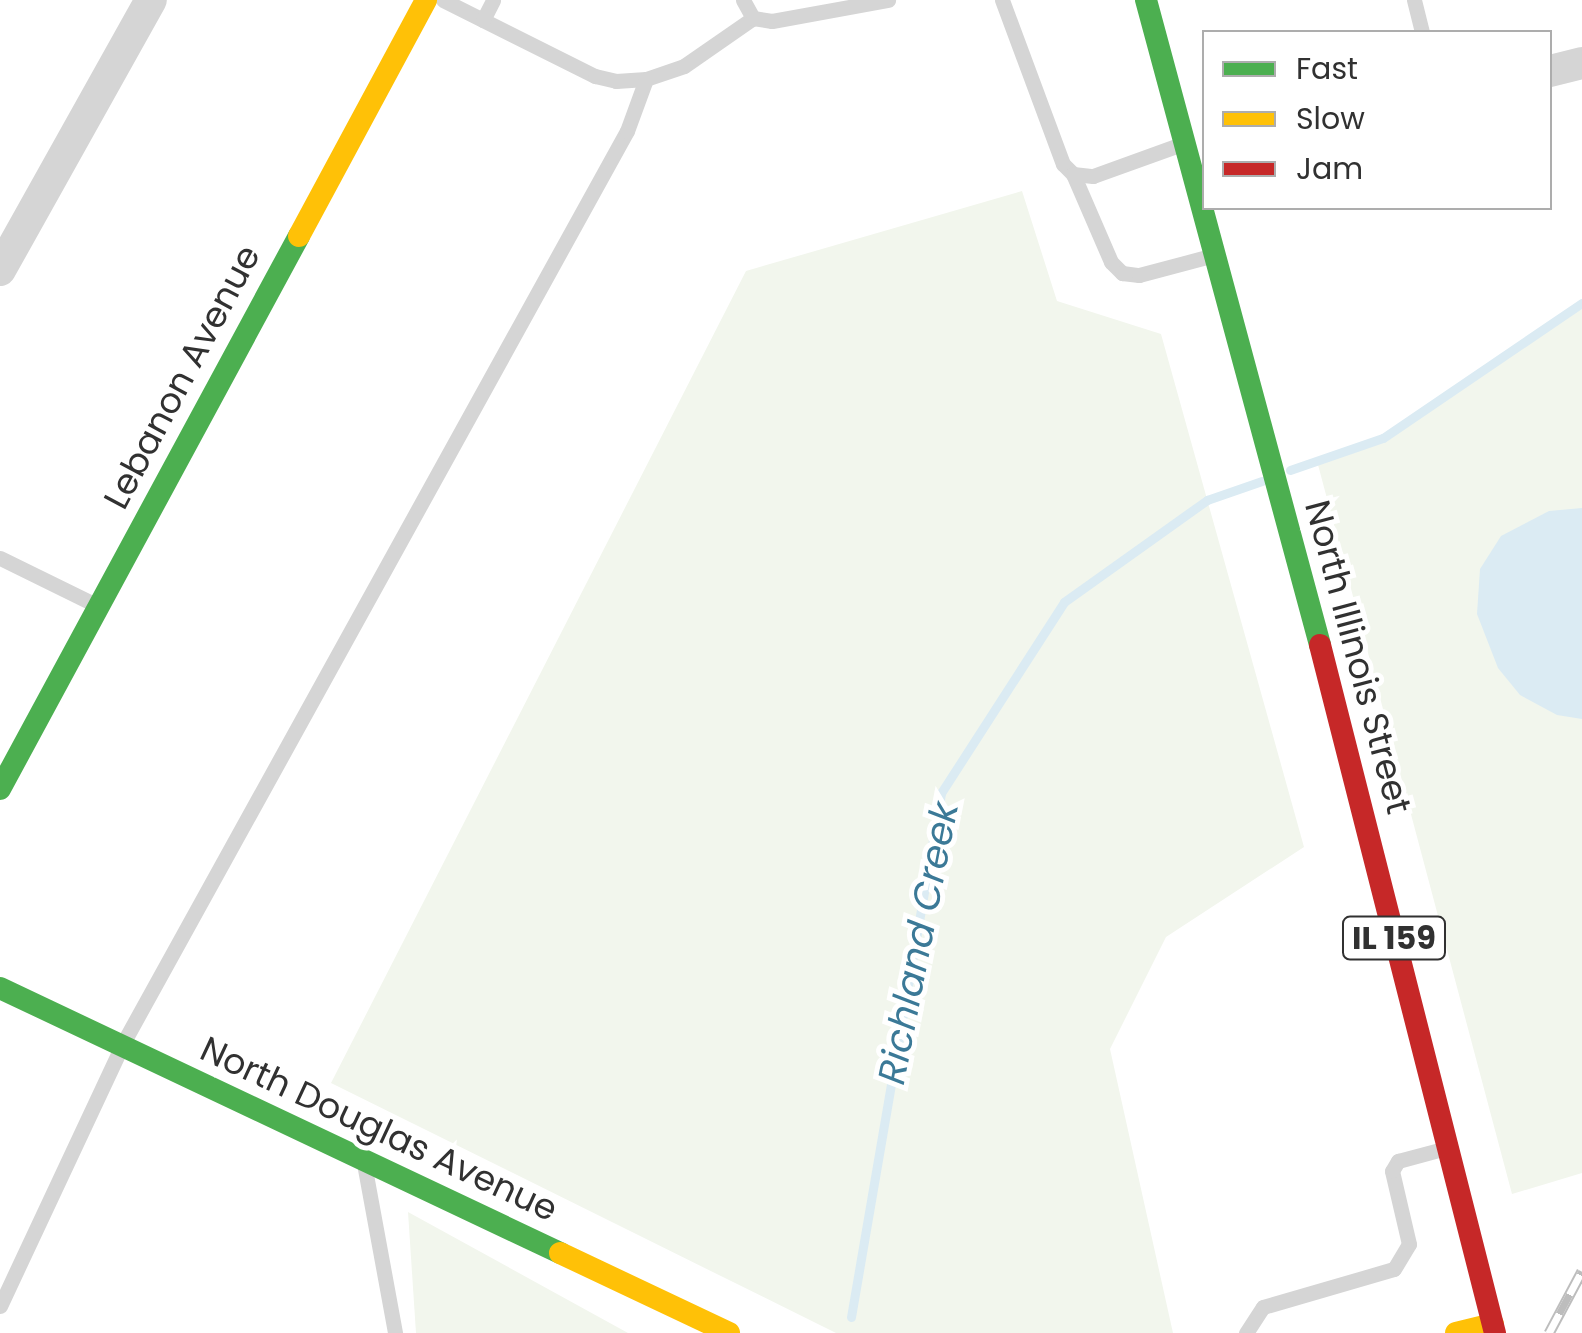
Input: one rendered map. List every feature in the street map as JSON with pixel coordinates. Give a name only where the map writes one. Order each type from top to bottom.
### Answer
[{"type":"main road","name":"Lebanon Avenue","points":[[0,789],[426,0]]},
{"type":"main road","name":"North Illinois Street","points":[[1146,0],[1202,202]]},
{"type":"main road","name":"North Illinois Street","points":[[1204,210],[1296,552],[1494,1328]]},
{"type":"main road","name":"North Douglas Avenue","points":[[0,988],[728,1333]]},
{"type":"main road","points":[[1456,1333],[1494,1328]]},
{"type":"street","points":[[0,270],[151,0]]},
{"type":"street","points":[[1552,70],[1582,63]]},
{"type":"lane","points":[[443,0],[595,76],[616,81],[646,78],[684,66],[752,18],[772,21],[888,0]]},
{"type":"lane","points":[[483,20],[494,0]]},
{"type":"lane","points":[[742,0],[752,18]]},
{"type":"lane","points":[[1002,0],[1063,164],[1073,174],[1111,262],[1122,272],[1139,274],[1216,254]]},
{"type":"lane","points":[[1414,0],[1422,30]]},
{"type":"lane","points":[[0,1306],[122,1045],[627,131],[646,78]]},
{"type":"lane","points":[[1073,174],[1093,176],[1186,143]]},
{"type":"lane","points":[[0,558],[98,606]]},
{"type":"lane","points":[[1246,1333],[1263,1307],[1394,1268],[1410,1244],[1392,1171],[1398,1161],[1448,1148]]},
{"type":"lane","points":[[363,1160],[395,1333]]},
{"type":"shaded area","points":[[1022,191],[1057,301],[1161,334],[1304,847],[1166,937],[1110,1049],[1173,1333],[836,1333],[331,1083],[746,271]]},
{"type":"shaded area","points":[[1582,303],[1582,1173],[1512,1194],[1317,461],[1383,438]]},
{"type":"shaded area","points":[[1582,508],[1582,719],[1557,715],[1520,695],[1498,668],[1477,614],[1480,569],[1501,536],[1549,511]]},
{"type":"shaded area","points":[[408,1212],[628,1333],[416,1333]]},
{"type":"waterway","name":"Richland Creek","points":[[1290,470],[1383,438],[1582,303]]},
{"type":"waterway","name":"Richland Creek","points":[[851,1317],[941,793],[1064,602],[1207,500],[1262,481]]},
{"type":"railway","points":[[1549,1333],[1582,1271]]},
{"type":"traffic: fast","points":[[1146,0],[1202,208]]},
{"type":"traffic: fast","points":[[1203,210],[1320,645]]},
{"type":"traffic: fast","points":[[0,789],[299,236]]},
{"type":"traffic: fast","points":[[0,988],[560,1253]]},
{"type":"traffic: slow","points":[[299,236],[426,0]]},
{"type":"traffic: slow","points":[[560,1253],[729,1333]]},
{"type":"traffic: slow","points":[[1456,1333],[1493,1324]]},
{"type":"traffic: jam","points":[[1320,645],[1495,1333]]}]
